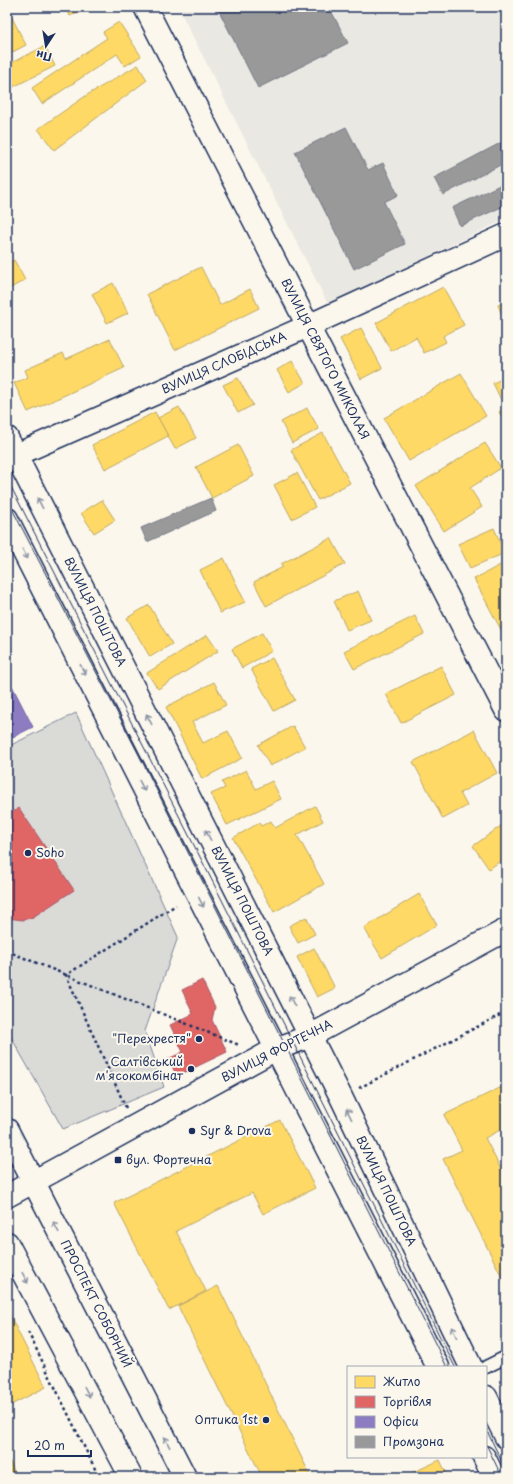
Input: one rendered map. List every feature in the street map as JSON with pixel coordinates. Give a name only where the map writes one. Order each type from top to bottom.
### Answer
[{"type":"street","name":"ВУЛИЦЯ СВЯТОГО МИКОЛАЯ","points":[[145,7],[506,710]]},
{"type":"street","name":"ВУЛИЦЯ СЛОБІДСЬКА","points":[[10,450],[308,326],[506,235]]},
{"type":"street","name":"ВУЛИЦЯ ПОШТОВА","points":[[10,450],[342,1097],[471,1366]]},
{"type":"street","points":[[7,519],[437,1366]]},
{"type":"street","name":"ВУЛИЦЯ ФОРТЕЧНА","points":[[7,1196],[276,1049],[310,1036],[506,930]]},
{"type":"street","name":"ПРОСПЕКТ СОБОРНИЙ","points":[[7,1130],[185,1477]]},
{"type":"street","points":[[7,1243],[131,1477]]},
{"type":"street","points":[[487,1399],[506,1437]]},
{"type":"street","points":[[484,1458],[494,1477]]},
{"type":"lane","points":[[487,1367],[506,1357]]},
{"type":"path","points":[[66,975],[176,905]]},
{"type":"path","points":[[7,951],[244,1047]]},
{"type":"path","points":[[66,975],[127,1110]]},
{"type":"path","points":[[342,1097],[506,1012]]},
{"type":"path","points":[[27,1331],[99,1477]]},
{"type":"shaded area","points":[[178,7],[506,7],[506,219],[328,304]]},
{"type":"shaded area","points":[[76,713],[178,937],[145,1031],[164,1087],[63,1129],[7,1030],[7,747]]},
{"type":"building: Житло","points":[[66,7],[87,7],[70,16]]},
{"type":"building: Житло","points":[[7,8],[26,45],[7,55]]},
{"type":"building: Житло","points":[[119,22],[141,56],[125,66],[117,54],[42,104],[32,88],[107,38],[103,32]]},
{"type":"building: Житло","points":[[45,46],[55,66],[9,89],[7,86],[7,65]]},
{"type":"building: Житло","points":[[138,65],[147,80],[54,150],[38,129],[87,95]]},
{"type":"building: Житло","points":[[14,260],[25,280],[7,290],[7,264]]},
{"type":"building: Житло","points":[[201,267],[220,305],[250,289],[259,308],[175,350],[147,294]]},
{"type":"building: Житло","points":[[113,283],[128,313],[107,323],[92,294]]},
{"type":"building: Житло","points":[[443,287],[464,325],[443,336],[446,342],[424,353],[416,337],[391,351],[376,323]]},
{"type":"building: Житло","points":[[506,302],[506,325],[498,305]]},
{"type":"building: Житло","points":[[361,328],[382,368],[361,379],[340,339]]},
{"type":"building: Житло","points":[[110,339],[124,368],[28,412],[14,383],[28,377],[25,370],[63,353],[66,359]]},
{"type":"building: Житло","points":[[292,361],[305,383],[289,392],[277,370]]},
{"type":"building: Житло","points":[[461,373],[486,416],[409,461],[384,418]]},
{"type":"building: Житло","points":[[506,377],[506,402],[503,404],[493,383]]},
{"type":"building: Житло","points":[[238,378],[253,405],[238,413],[223,385]]},
{"type":"building: Житло","points":[[179,407],[196,438],[175,449],[158,418]]},
{"type":"building: Житло","points":[[506,407],[506,423],[499,412]]},
{"type":"building: Житло","points":[[307,408],[319,429],[292,443],[281,422]]},
{"type":"building: Житло","points":[[155,412],[168,436],[105,469],[92,445]]},
{"type":"building: Житло","points":[[323,433],[350,483],[318,500],[291,450]]},
{"type":"building: Житло","points":[[485,443],[501,468],[470,488],[482,507],[444,531],[416,486]]},
{"type":"building: Житло","points":[[238,445],[254,476],[212,498],[196,467]]},
{"type":"building: Житло","points":[[297,473],[315,507],[292,519],[274,485]]},
{"type":"building: Житло","points":[[102,500],[115,520],[94,533],[81,513]]},
{"type":"building: Житло","points":[[494,528],[505,553],[470,568],[458,544]]},
{"type":"building: Житло","points":[[331,538],[345,564],[266,606],[254,582],[283,567],[281,564]]},
{"type":"building: Житло","points":[[224,558],[245,602],[220,613],[200,570]]},
{"type":"building: Житло","points":[[506,562],[506,639],[474,579]]},
{"type":"building: Житло","points":[[358,591],[371,620],[347,630],[334,601]]},
{"type":"building: Житло","points":[[149,605],[172,644],[150,657],[127,618]]},
{"type":"building: Житло","points":[[415,616],[424,634],[354,669],[344,651]]},
{"type":"building: Житло","points":[[262,633],[272,651],[242,668],[232,649]]},
{"type":"building: Житло","points":[[207,635],[218,651],[158,689],[147,673]]},
{"type":"building: Житло","points":[[272,658],[295,700],[274,711],[251,669]]},
{"type":"building: Житло","points":[[441,666],[456,695],[401,723],[386,694]]},
{"type":"building: Житло","points":[[214,682],[226,705],[192,722],[203,743],[228,731],[242,758],[202,779],[166,707]]},
{"type":"building: Житло","points":[[293,726],[305,747],[270,766],[258,745]]},
{"type":"building: Житло","points":[[474,730],[497,773],[460,793],[467,806],[443,819],[413,762]]},
{"type":"building: Житло","points":[[246,770],[256,789],[272,781],[281,799],[227,825],[211,794],[225,788],[222,782]]},
{"type":"building: Житло","points":[[315,806],[323,821],[297,835],[324,884],[274,912],[233,838],[259,823],[261,826],[271,821],[275,828]]},
{"type":"building: Житло","points":[[505,823],[506,857],[489,869],[473,846]]},
{"type":"building: Житло","points":[[419,894],[437,925],[382,958],[364,928]]},
{"type":"building: Житло","points":[[306,917],[315,934],[298,943],[289,926]]},
{"type":"building: Житло","points":[[314,948],[335,988],[317,997],[297,957]]},
{"type":"building: Житло","points":[[506,1085],[506,1127],[485,1138],[506,1179],[506,1285],[443,1159],[462,1150],[444,1115]]},
{"type":"building: Житло","points":[[280,1120],[315,1188],[263,1214],[252,1193],[176,1231],[206,1291],[169,1310],[114,1203]]},
{"type":"building: Житло","points":[[218,1286],[311,1477],[262,1477],[178,1306]]},
{"type":"building: Житло","points":[[7,1310],[46,1387],[7,1407]]},
{"type":"building: Житло","points":[[7,1456],[17,1477],[7,1477]]},
{"type":"building: Житло","points":[[440,1460],[448,1477],[403,1477]]},
{"type":"building: Торгівля","name":"Soho","points":[[19,808],[74,890],[33,917],[23,920],[7,918],[7,816]]},
{"type":"building: Торгівля","name":"\"Перехрестя\"","points":[[202,980],[215,1007],[212,1020],[227,1052],[177,1076],[168,1059],[183,1052],[170,1025],[193,1014],[182,990]]},
{"type":"building: Офіси","points":[[7,676],[33,727],[7,740]]},
{"type":"building: Промзона","points":[[217,7],[329,7],[348,43],[258,88]]},
{"type":"building: Промзона","points":[[346,127],[368,170],[383,163],[398,195],[384,202],[405,244],[354,269],[295,152]]},
{"type":"building: Промзона","points":[[506,140],[506,162],[443,195],[434,178]]},
{"type":"building: Промзона","points":[[506,182],[506,205],[460,226],[452,208]]},
{"type":"building: Промзона","points":[[211,498],[216,511],[147,542],[141,528]]},
{"type":"tram line","points":[[7,479],[222,900],[455,1366]]},
{"type":"tram line","points":[[7,499],[139,755],[446,1366]]},
{"type":"tram line","points":[[487,1431],[506,1470]]},
{"type":"tram line","points":[[487,1446],[502,1477]]},
{"type":"place","name":"Soho","points":[[28,853]]},
{"type":"place","name":"\"Перехрестя\"","points":[[199,1039]]},
{"type":"place","name":"Салтівський м'ясокомбінат","points":[[191,1069]]},
{"type":"place","name":"Syr & Drova","points":[[192,1131]]},
{"type":"place","name":"вул. Фортечна","points":[[118,1160]]},
{"type":"place","name":"Оптика 1st","points":[[266,1420]]}]
